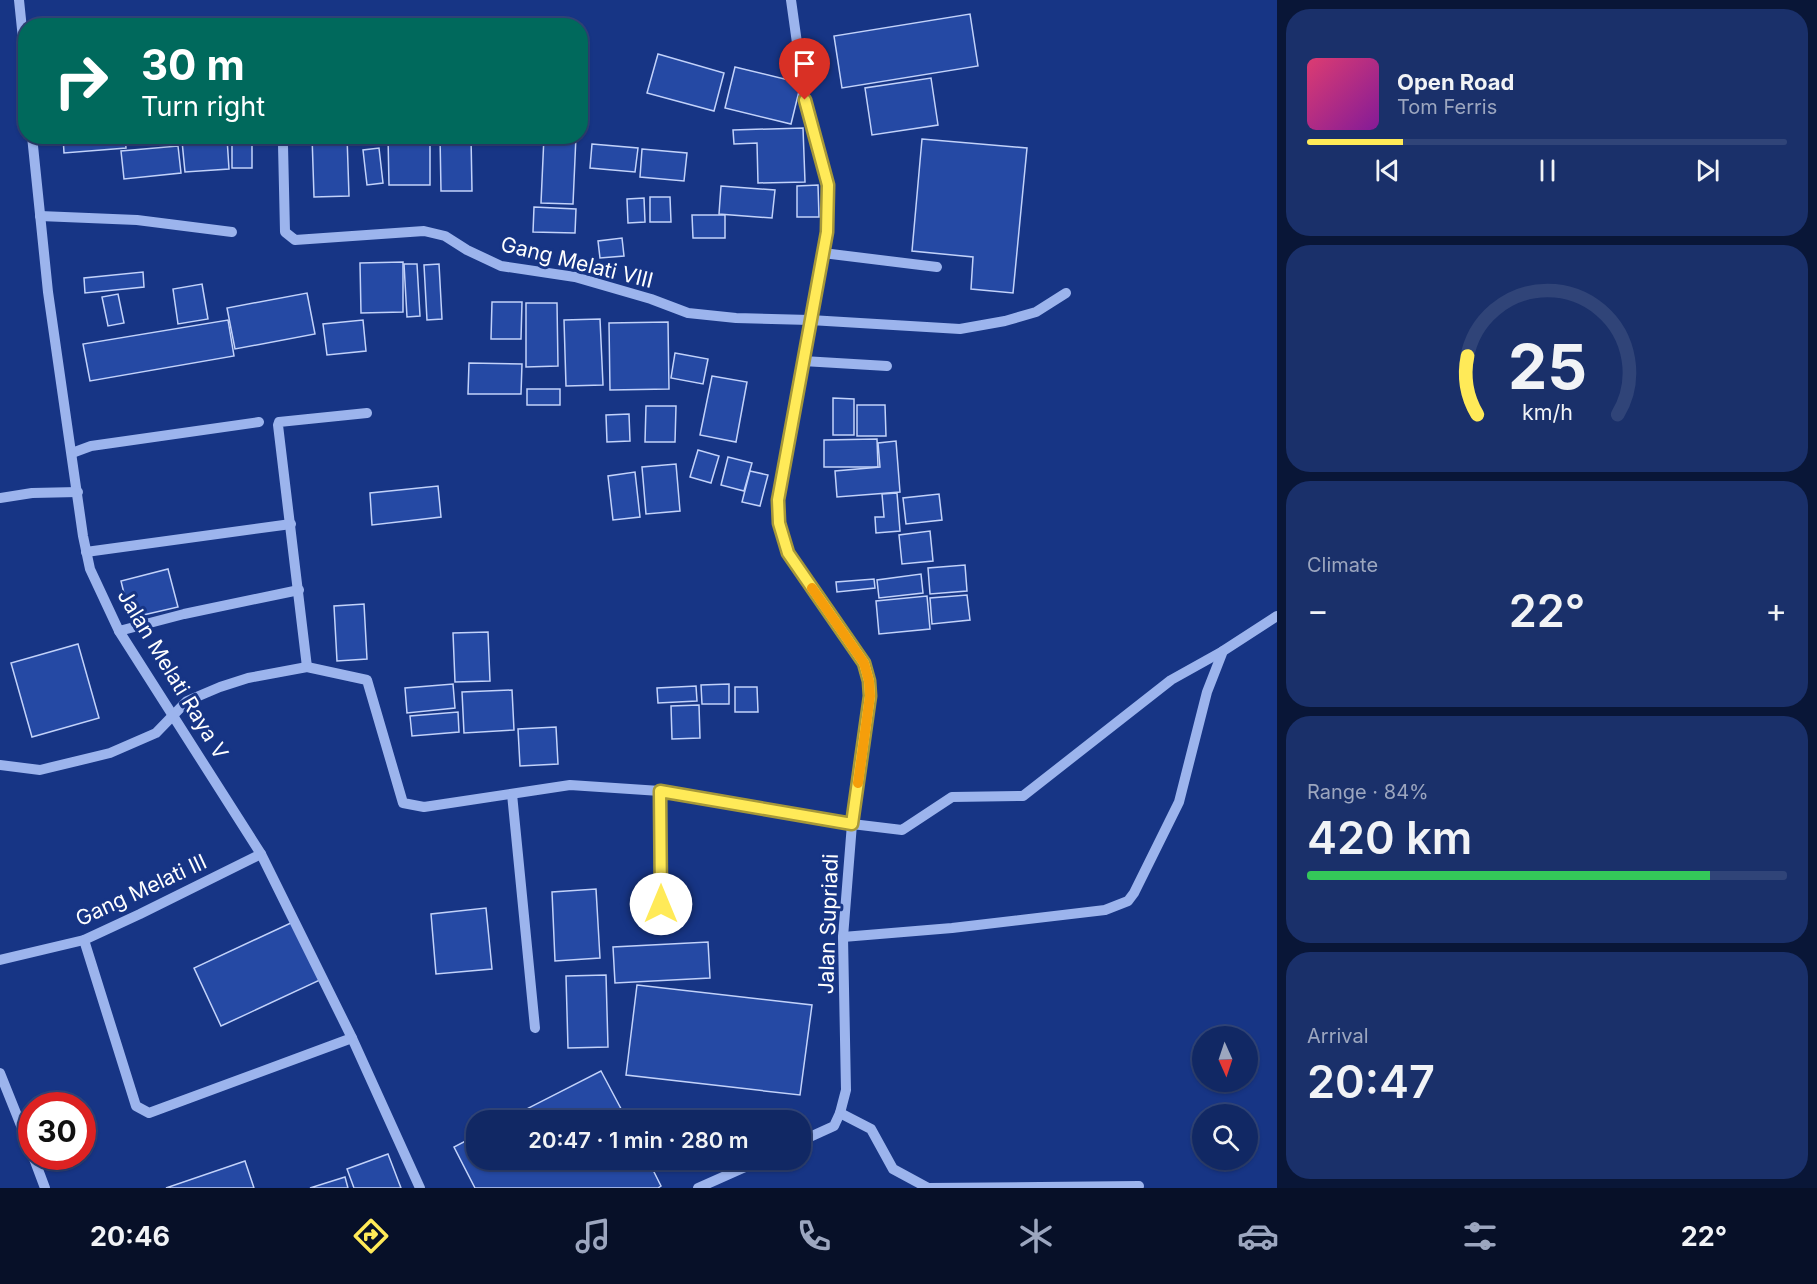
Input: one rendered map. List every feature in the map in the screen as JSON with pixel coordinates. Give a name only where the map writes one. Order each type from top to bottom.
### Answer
[{"type":"street","points":[[19,0],[21,18]]},
{"type":"street","name":"Jalan Supriadi","points":[[791,0],[805,100],[828,185],[827,232],[778,500],[779,523],[788,553],[864,663],[870,696],[852,824],[843,938],[847,1071],[846,1090],[840,1113]]},
{"type":"street","name":"Jalan Melati Raya V","points":[[33,144],[48,292],[90,568],[119,632],[261,854],[352,1038],[420,1188]]},
{"type":"street","name":"Gang Melati VIII","points":[[283,145],[285,232],[295,240],[424,231],[445,236],[467,250],[501,266],[576,278],[651,299],[688,313],[736,318],[810,320]]},
{"type":"street","points":[[40,216],[138,220],[232,232]]},
{"type":"street","points":[[823,253],[937,267]]},
{"type":"street","points":[[810,320],[960,329],[1005,321],[1035,312],[1065,293]]},
{"type":"street","points":[[803,361],[887,366]]},
{"type":"street","points":[[307,667],[278,425],[279,422],[368,413]]},
{"type":"street","points":[[72,453],[91,446],[259,422]]},
{"type":"street","points":[[0,498],[32,492],[78,492]]},
{"type":"street","points":[[86,552],[291,525]]},
{"type":"street","points":[[119,632],[183,614],[299,590]]},
{"type":"street","points":[[0,765],[40,770],[110,753],[156,733],[187,701],[248,678],[307,667],[367,680],[403,803],[424,807],[570,785],[660,791],[852,824],[902,830],[952,797],[1023,796],[1171,680],[1223,651],[1277,616]]},
{"type":"street","points":[[843,938],[1105,910],[1128,901],[1179,802],[1207,692],[1223,651]]},
{"type":"street","points":[[660,791],[661,904]]},
{"type":"street","points":[[512,794],[535,1028]]},
{"type":"street","name":"Gang Melati III","points":[[0,960],[84,940],[261,854]]},
{"type":"street","points":[[84,940],[136,1106],[149,1113],[352,1038]]},
{"type":"street","points":[[0,1073],[18,1119]]},
{"type":"street","points":[[811,1136],[834,1126],[840,1113],[871,1130],[893,1169],[928,1188],[1139,1186]]},
{"type":"street","points":[[38,1170],[45,1188]]},
{"type":"street","points":[[698,1188],[738,1170]]},
{"type":"building","points":[[970,14],[978,66],[842,88],[834,36]]},
{"type":"building","points":[[658,54],[724,73],[714,111],[647,93]]},
{"type":"building","points":[[735,67],[801,83],[791,124],[725,108]]},
{"type":"building","points":[[931,78],[938,125],[872,135],[865,88]]},
{"type":"building","points":[[803,128],[805,182],[758,183],[757,143],[734,144],[733,130]]},
{"type":"building","points":[[922,139],[1027,148],[1013,293],[971,289],[973,257],[912,251]]},
{"type":"building","points":[[63,144],[126,144],[126,148],[64,153]]},
{"type":"building","points":[[182,144],[227,144],[229,169],[185,172]]},
{"type":"building","points":[[232,144],[252,144],[252,168],[232,168]]},
{"type":"building","points":[[312,144],[347,144],[349,196],[314,197]]},
{"type":"building","points":[[388,144],[430,144],[430,185],[389,185]]},
{"type":"building","points":[[440,144],[471,144],[472,191],[441,191]]},
{"type":"building","points":[[544,144],[576,144],[573,204],[541,203]]},
{"type":"building","points":[[592,144],[638,148],[635,172],[590,168]]},
{"type":"building","points":[[178,146],[181,173],[124,179],[121,151]]},
{"type":"building","points":[[379,148],[383,183],[367,185],[363,150]]},
{"type":"building","points":[[642,149],[687,153],[684,181],[640,177]]},
{"type":"building","points":[[818,185],[819,217],[797,217],[797,186]]},
{"type":"building","points":[[721,186],[775,190],[772,218],[719,214]]},
{"type":"building","points":[[650,197],[670,197],[671,222],[650,222]]},
{"type":"building","points":[[644,198],[645,222],[628,223],[627,199]]},
{"type":"building","points":[[534,207],[576,209],[575,233],[533,232]]},
{"type":"building","points":[[692,215],[725,215],[725,238],[693,238]]},
{"type":"building","points":[[622,238],[624,256],[600,258],[598,241]]},
{"type":"building","points":[[403,262],[403,312],[361,313],[360,263]]},
{"type":"building","points":[[404,264],[417,264],[420,316],[407,317]]},
{"type":"building","points":[[439,264],[442,319],[427,320],[424,265]]},
{"type":"building","points":[[143,272],[144,287],[85,293],[84,278]]},
{"type":"building","points":[[202,284],[208,319],[178,324],[173,289]]},
{"type":"building","points":[[307,293],[315,334],[235,349],[227,308]]},
{"type":"building","points":[[118,294],[124,323],[108,326],[102,297]]},
{"type":"building","points":[[492,302],[522,302],[521,339],[491,339]]},
{"type":"building","points":[[526,303],[557,303],[558,366],[526,367]]},
{"type":"building","points":[[600,319],[603,385],[566,386],[564,320]]},
{"type":"building","points":[[228,320],[234,356],[90,381],[83,344]]},
{"type":"building","points":[[363,320],[366,351],[327,355],[323,324]]},
{"type":"building","points":[[668,322],[669,389],[610,390],[609,323]]},
{"type":"building","points":[[675,353],[708,359],[703,384],[671,378]]},
{"type":"building","points":[[469,363],[522,364],[521,394],[468,394]]},
{"type":"building","points":[[712,376],[747,382],[736,442],[700,435]]},
{"type":"building","points":[[527,389],[560,389],[560,405],[527,405]]},
{"type":"building","points":[[833,398],[854,399],[854,435],[833,435]]},
{"type":"building","points":[[857,405],[885,405],[886,436],[857,436]]},
{"type":"building","points":[[646,406],[676,406],[675,442],[645,442]]},
{"type":"building","points":[[629,414],[630,441],[607,442],[606,415]]},
{"type":"building","points":[[877,439],[878,467],[824,467],[824,440]]},
{"type":"building","points":[[896,441],[900,492],[837,497],[835,471],[880,467],[878,443]]},
{"type":"building","points":[[698,450],[719,456],[711,483],[690,477]]},
{"type":"building","points":[[728,457],[752,463],[744,491],[721,485]]},
{"type":"building","points":[[676,464],[680,511],[646,514],[642,467]]},
{"type":"building","points":[[750,471],[768,475],[760,506],[742,502]]},
{"type":"building","points":[[635,472],[640,517],[613,520],[608,476]]},
{"type":"building","points":[[438,486],[441,517],[372,525],[370,493]]},
{"type":"building","points":[[897,493],[900,531],[876,533],[875,517],[884,517],[882,494]]},
{"type":"building","points":[[939,494],[942,520],[906,524],[903,498]]},
{"type":"building","points":[[930,531],[933,561],[902,564],[899,535]]},
{"type":"building","points":[[965,565],[967,591],[930,594],[928,568]]},
{"type":"building","points":[[168,569],[178,607],[130,618],[121,581]]},
{"type":"building","points":[[921,574],[923,593],[879,598],[877,580]]},
{"type":"building","points":[[874,579],[875,588],[837,592],[836,582]]},
{"type":"building","points":[[967,595],[970,620],[932,624],[930,598]]},
{"type":"building","points":[[927,596],[930,629],[879,634],[876,601]]},
{"type":"building","points":[[364,604],[367,659],[337,661],[334,606]]},
{"type":"building","points":[[488,632],[490,681],[455,682],[453,633]]},
{"type":"building","points":[[78,644],[99,718],[32,737],[11,663]]},
{"type":"building","points":[[453,684],[455,708],[407,713],[405,688]]},
{"type":"building","points":[[729,684],[729,704],[702,704],[701,685]]},
{"type":"building","points":[[696,686],[697,701],[658,703],[657,688]]},
{"type":"building","points":[[735,687],[757,687],[758,712],[735,712]]},
{"type":"building","points":[[512,690],[514,730],[464,733],[462,692]]},
{"type":"building","points":[[699,705],[700,738],[672,739],[671,706]]},
{"type":"building","points":[[458,712],[459,732],[412,736],[410,716]]},
{"type":"building","points":[[556,727],[558,764],[520,766],[518,729]]},
{"type":"building","points":[[596,889],[600,958],[555,961],[552,892]]},
{"type":"building","points":[[486,908],[492,969],[436,974],[431,914]]},
{"type":"building","points":[[293,922],[320,980],[221,1026],[194,968]]},
{"type":"building","points":[[708,942],[710,978],[615,983],[613,947]]},
{"type":"building","points":[[606,975],[608,1047],[568,1048],[566,976]]},
{"type":"building","points":[[637,985],[812,1005],[800,1095],[626,1075]]},
{"type":"building","points":[[601,1071],[622,1110],[525,1110]]},
{"type":"building","points":[[466,1141],[466,1170],[653,1170],[661,1186],[658,1188],[475,1188],[454,1147]]},
{"type":"building","points":[[388,1154],[401,1188],[354,1188],[347,1169]]},
{"type":"building","points":[[245,1161],[254,1188],[166,1188]]},
{"type":"building","points":[[345,1177],[348,1188],[310,1188]]},
{"type":"slow traffic","points":[[812,588],[864,663],[869,681],[870,696],[858,783]]},
{"type":"route","points":[[661,904],[660,791],[852,824],[870,696],[869,681],[864,663],[788,553],[779,523],[778,500],[827,232],[828,185],[805,100]]}]
